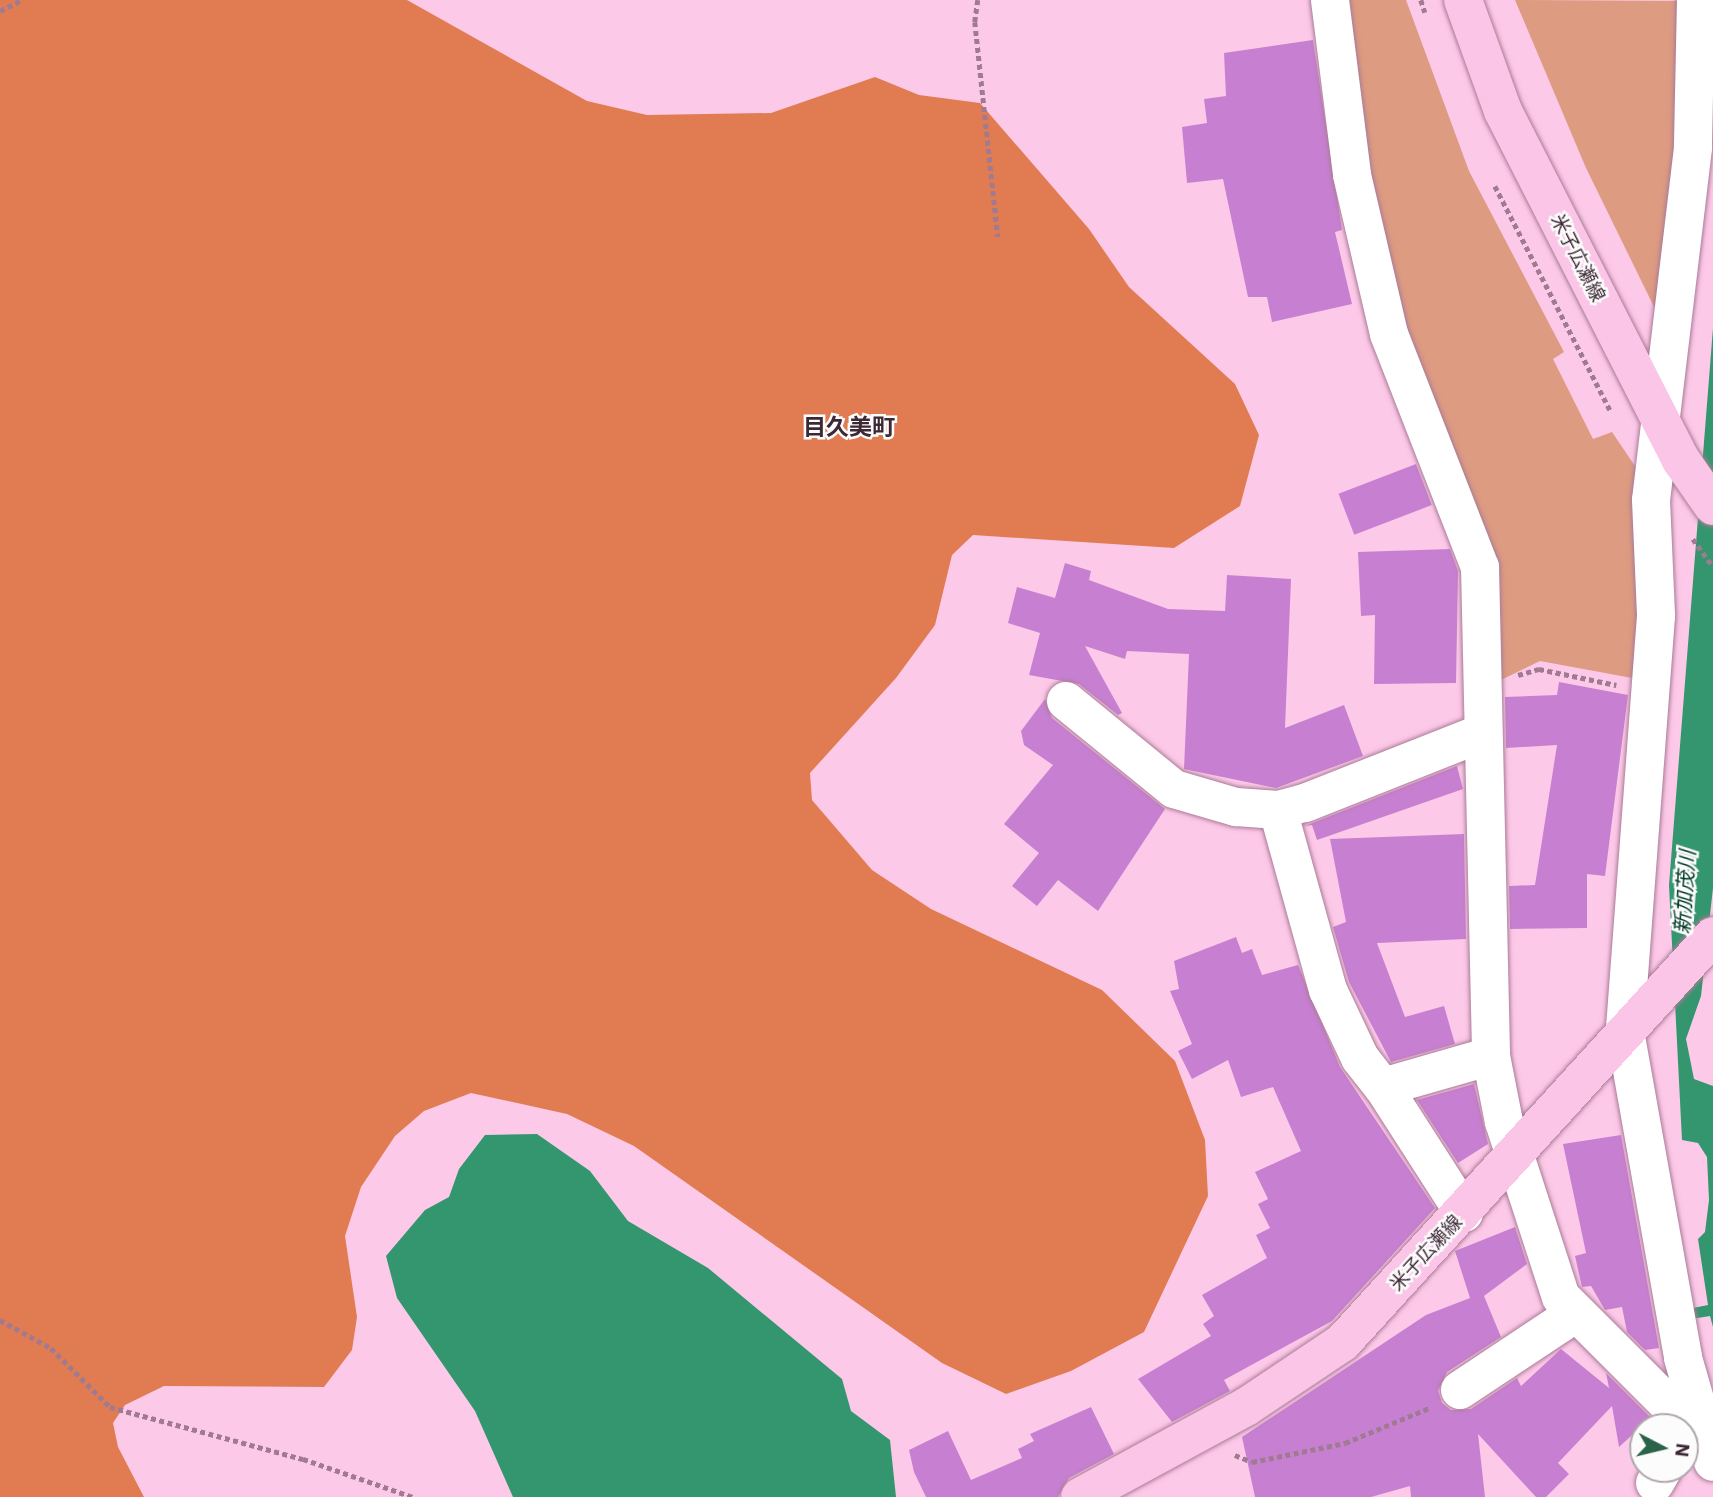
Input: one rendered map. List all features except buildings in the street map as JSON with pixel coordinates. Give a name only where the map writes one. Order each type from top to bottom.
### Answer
[{"type":"main road","name":"米子広瀬線","points":[[1463,0],[1503,111],[1681,460],[1702,520]]},
{"type":"main road","name":"米子広瀬線","points":[[1080,1497],[1216,1423],[1343,1342],[1519,1154],[1633,1022],[1713,936]]},
{"type":"street","points":[[1330,0],[1353,175],[1389,334],[1479,567],[1491,1056],[1504,1122],[1519,1154],[1522,1188],[1561,1297],[1680,1413]]},
{"type":"street","points":[[1690,1413],[1633,1022],[1647,692],[1656,615],[1651,500],[1658,418],[1693,148],[1696,0]]},
{"type":"street","points":[[1066,701],[1174,789],[1236,807],[1278,810],[1482,733]]},
{"type":"street","points":[[1278,810],[1328,990],[1360,1058],[1383,1087],[1464,1213]]},
{"type":"street","points":[[1383,1087],[1491,1056]]},
{"type":"street","points":[[1460,1390],[1576,1313]]},
{"type":"street","points":[[1699,1438],[1713,1462]]},
{"type":"path","points":[[0,11],[22,0]]},
{"type":"path","points":[[978,0],[975,22],[998,237]]},
{"type":"path","points":[[1702,520],[1713,567]]},
{"type":"path","points":[[1480,692],[1539,669],[1647,692]]},
{"type":"path","points":[[0,1320],[51,1348],[110,1407],[303,1459],[413,1497]]},
{"type":"path","points":[[1216,1423],[1237,1457],[1252,1462],[1346,1443],[1460,1390]]},
{"type":"shaded area","points":[[0,0],[407,0],[587,101],[647,115],[771,113],[875,77],[919,95],[980,103],[1089,229],[1129,287],[1235,384],[1259,435],[1240,506],[1174,548],[973,535],[952,555],[935,625],[896,678],[810,773],[812,800],[872,870],[931,909],[1102,990],[1175,1061],[1205,1140],[1208,1196],[1144,1332],[1071,1371],[1006,1394],[942,1363],[634,1146],[567,1114],[471,1093],[424,1111],[395,1136],[361,1187],[345,1236],[357,1317],[352,1350],[324,1387],[164,1386],[125,1405],[113,1423],[118,1447],[144,1497],[0,1497]]},
{"type":"shaded area","points":[[1334,0],[1406,0],[1469,171],[1564,352],[1553,359],[1593,439],[1612,432],[1641,475],[1643,680],[1540,661],[1495,683],[1483,557],[1405,351]]},
{"type":"shaded area","points":[[1515,0],[1684,1],[1685,68],[1659,317],[1586,168]]},
{"type":"water","name":"新加茂川","points":[[1713,328],[1713,888],[1701,996],[1686,1039],[1694,1079],[1713,1086],[1713,1327],[1710,1316],[1685,1320],[1683,1310],[1708,1305],[1698,1239],[1705,1232],[1709,1200],[1707,1157],[1698,1143],[1682,1140],[1669,885]]},
{"type":"water","points":[[537,1134],[590,1171],[628,1221],[708,1268],[842,1379],[851,1411],[890,1440],[896,1497],[513,1497],[475,1411],[397,1298],[386,1256],[425,1210],[449,1197],[459,1169],[485,1135]]},
{"type":"district","name":"目久美町","points":[[849,426]]}]
